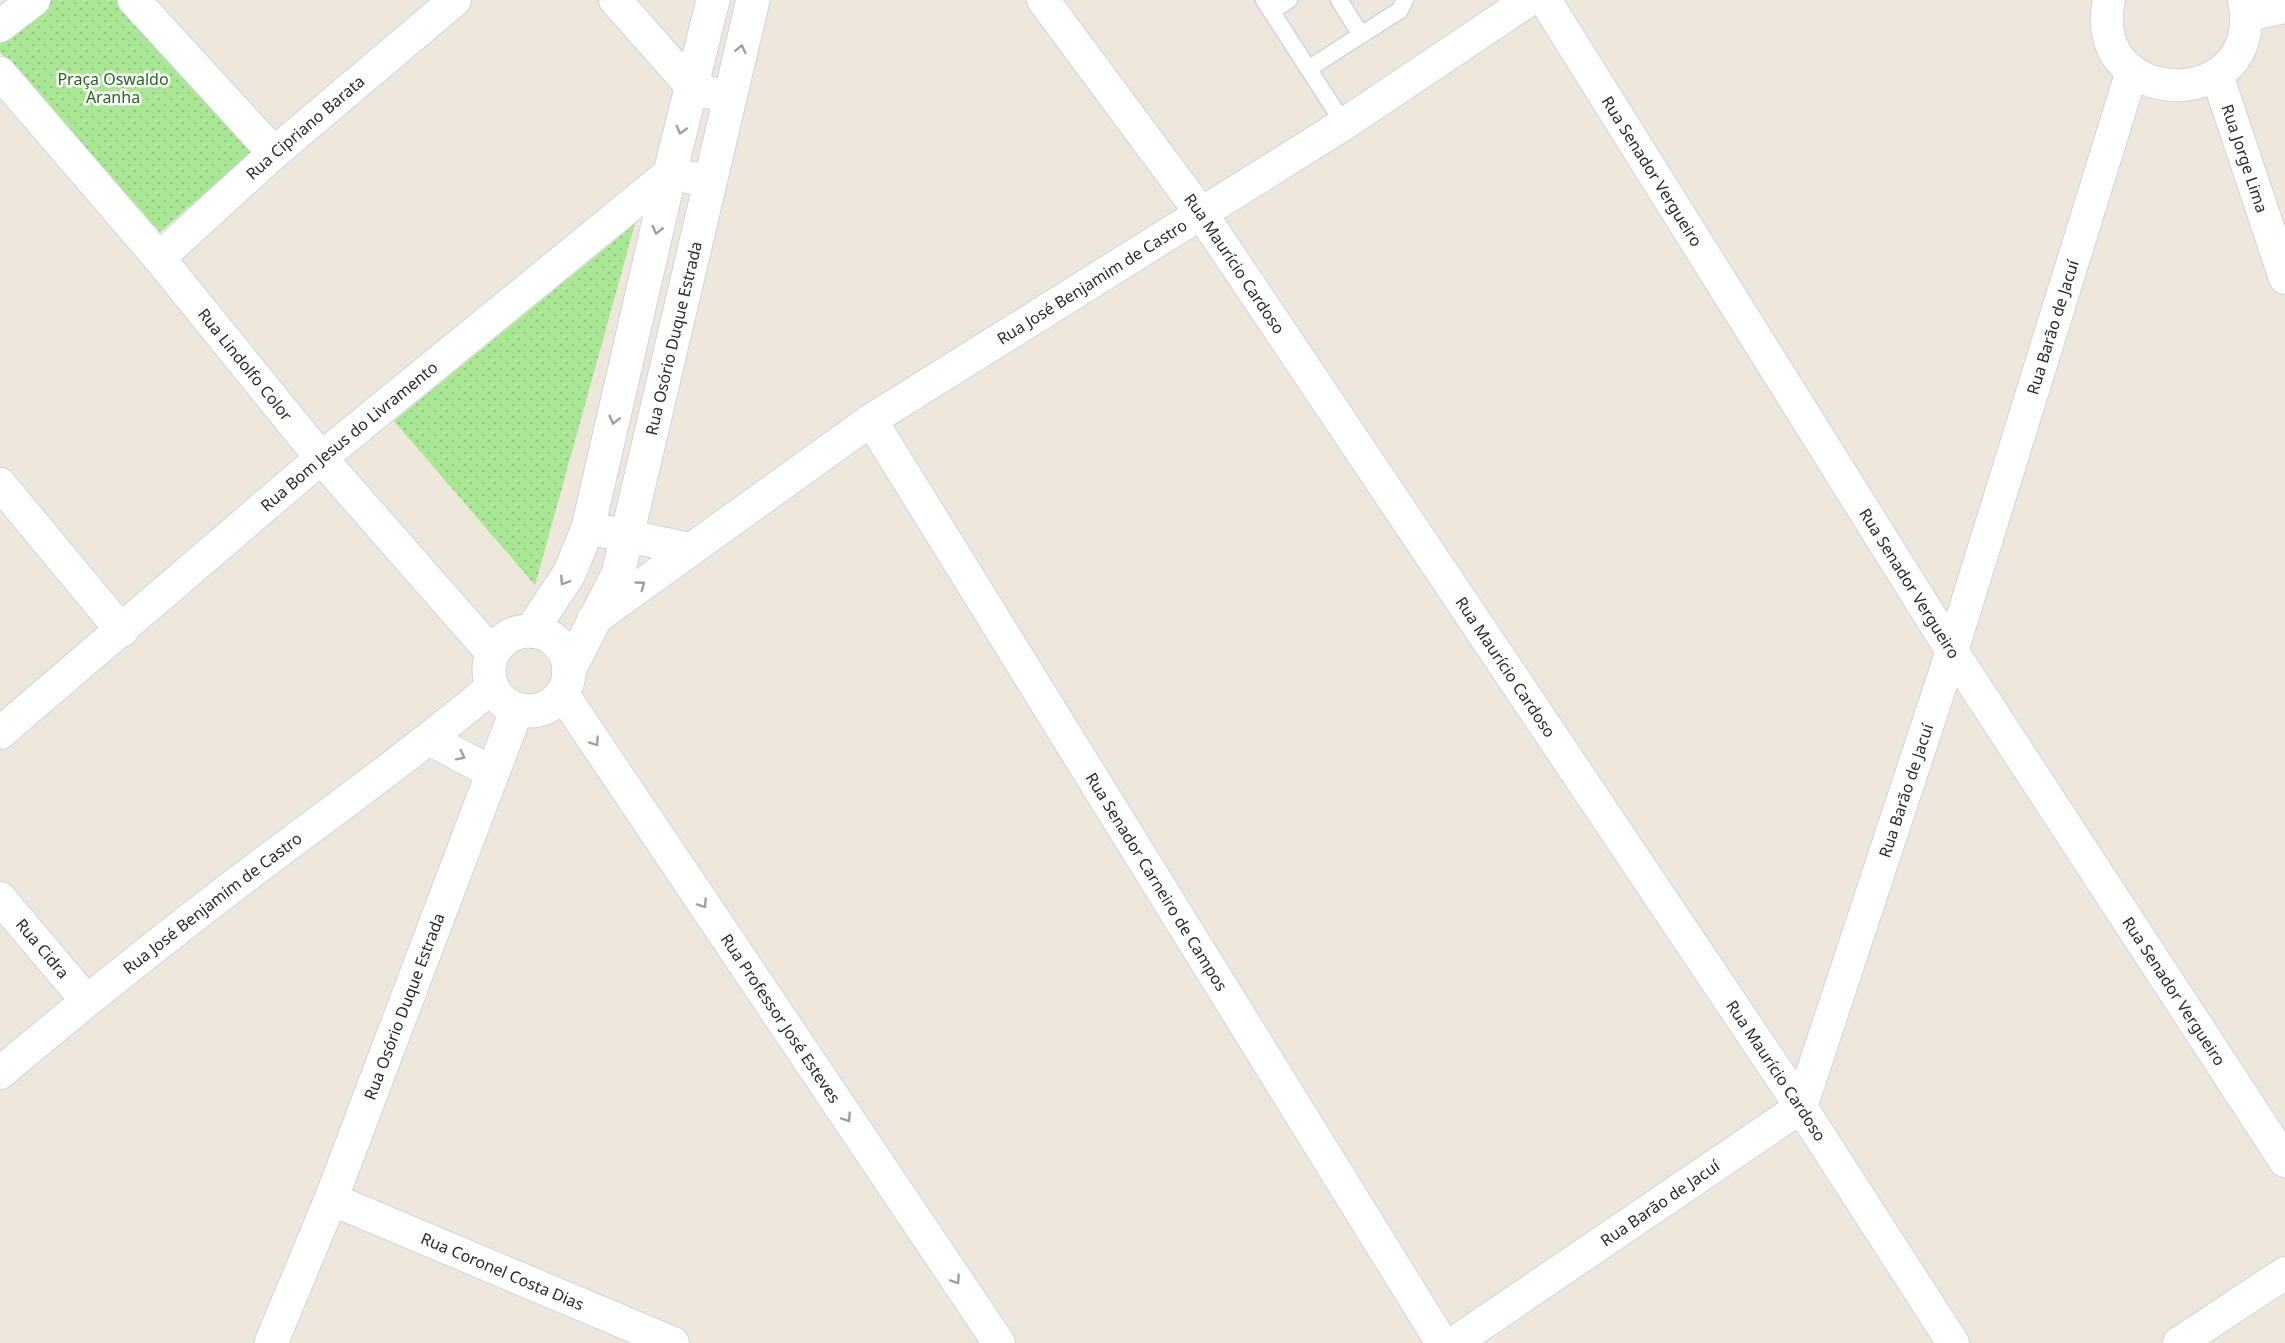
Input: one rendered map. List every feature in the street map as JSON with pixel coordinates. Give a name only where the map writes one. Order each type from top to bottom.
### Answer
[{"type":"street","points":[[0,26],[34,0]]},
{"type":"street","points":[[134,0],[274,153]]},
{"type":"street","name":"Rua Cipriano Barata","points":[[159,258],[274,153],[455,0]]},
{"type":"street","points":[[615,0],[693,88],[729,98]]},
{"type":"street","points":[[531,631],[569,574],[588,528],[670,173],[693,88],[713,0]]},
{"type":"street","name":"Rua Osório Duque Estrada","points":[[566,682],[593,620],[618,574],[753,0]]},
{"type":"street","name":"Rua Maurício Cardoso","points":[[1042,0],[1201,213],[1801,1107],[1953,1343]]},
{"type":"street","name":"Rua José Benjamim de Castro","points":[[593,620],[871,420],[1344,124],[1528,0]]},
{"type":"street","name":"Rua Senador Vergueiro","points":[[1545,0],[1952,651],[2285,1161]]},
{"type":"street","points":[[2109,0],[2108,34],[2118,55],[2132,71],[2151,82],[2174,87],[2196,84],[2217,75],[2230,63],[2246,32],[2246,7],[2285,7]]},
{"type":"street","name":"Rua Barão de Jacuí","points":[[1454,1343],[1801,1107],[1952,651],[2132,71]]},
{"type":"street","name":"Rua Lindolfo Color","points":[[0,73],[159,258],[321,458],[493,654]]},
{"type":"street","name":"Rua Jorge Lima","points":[[2217,75],[2285,278]]},
{"type":"street","points":[[670,173],[710,182]]},
{"type":"street","name":"Rua Bom Jesus do Livramento","points":[[0,733],[122,631],[321,458],[670,173]]},
{"type":"street","name":"Rua Senador Carneiro de Campos","points":[[871,420],[1442,1343]]},
{"type":"street","points":[[0,484],[122,631]]},
{"type":"street","points":[[588,528],[690,549]]},
{"type":"street","points":[[531,631],[553,638],[561,647],[567,658],[566,682],[556,701],[537,710],[517,709],[507,704],[492,687],[489,664],[499,644],[508,636],[531,631]]},
{"type":"street","name":"Rua Professor José Esteves","points":[[566,682],[999,1343]]},
{"type":"street","name":"Rua José Benjamim de Castro","points":[[0,1073],[86,1000],[429,739],[492,687]]},
{"type":"street","name":"Rua Osório Duque Estrada","points":[[271,1343],[331,1199],[517,709]]},
{"type":"street","points":[[429,739],[493,773]]},
{"type":"street","name":"Rua Cidra","points":[[0,898],[86,1000]]},
{"type":"street","name":"Rua Coronel Costa Dias","points":[[331,1199],[674,1343]]},
{"type":"street","points":[[2179,1343],[2285,1273]]},
{"type":"street","name":"Rua Osório Duque Estrada","points":[[282,1343],[289,1303]]},
{"type":"lane","points":[[1289,0],[1267,5],[1344,124]]},
{"type":"lane","points":[[1339,0],[1361,35]]},
{"type":"lane","points":[[1308,69],[1400,10],[1405,0]]},
{"type":"green space","name":"Praça Oswaldo Aranha","points":[[50,0],[116,0],[251,153],[160,232],[0,52],[0,44]]},
{"type":"green space","points":[[635,224],[535,585],[394,421]]}]
